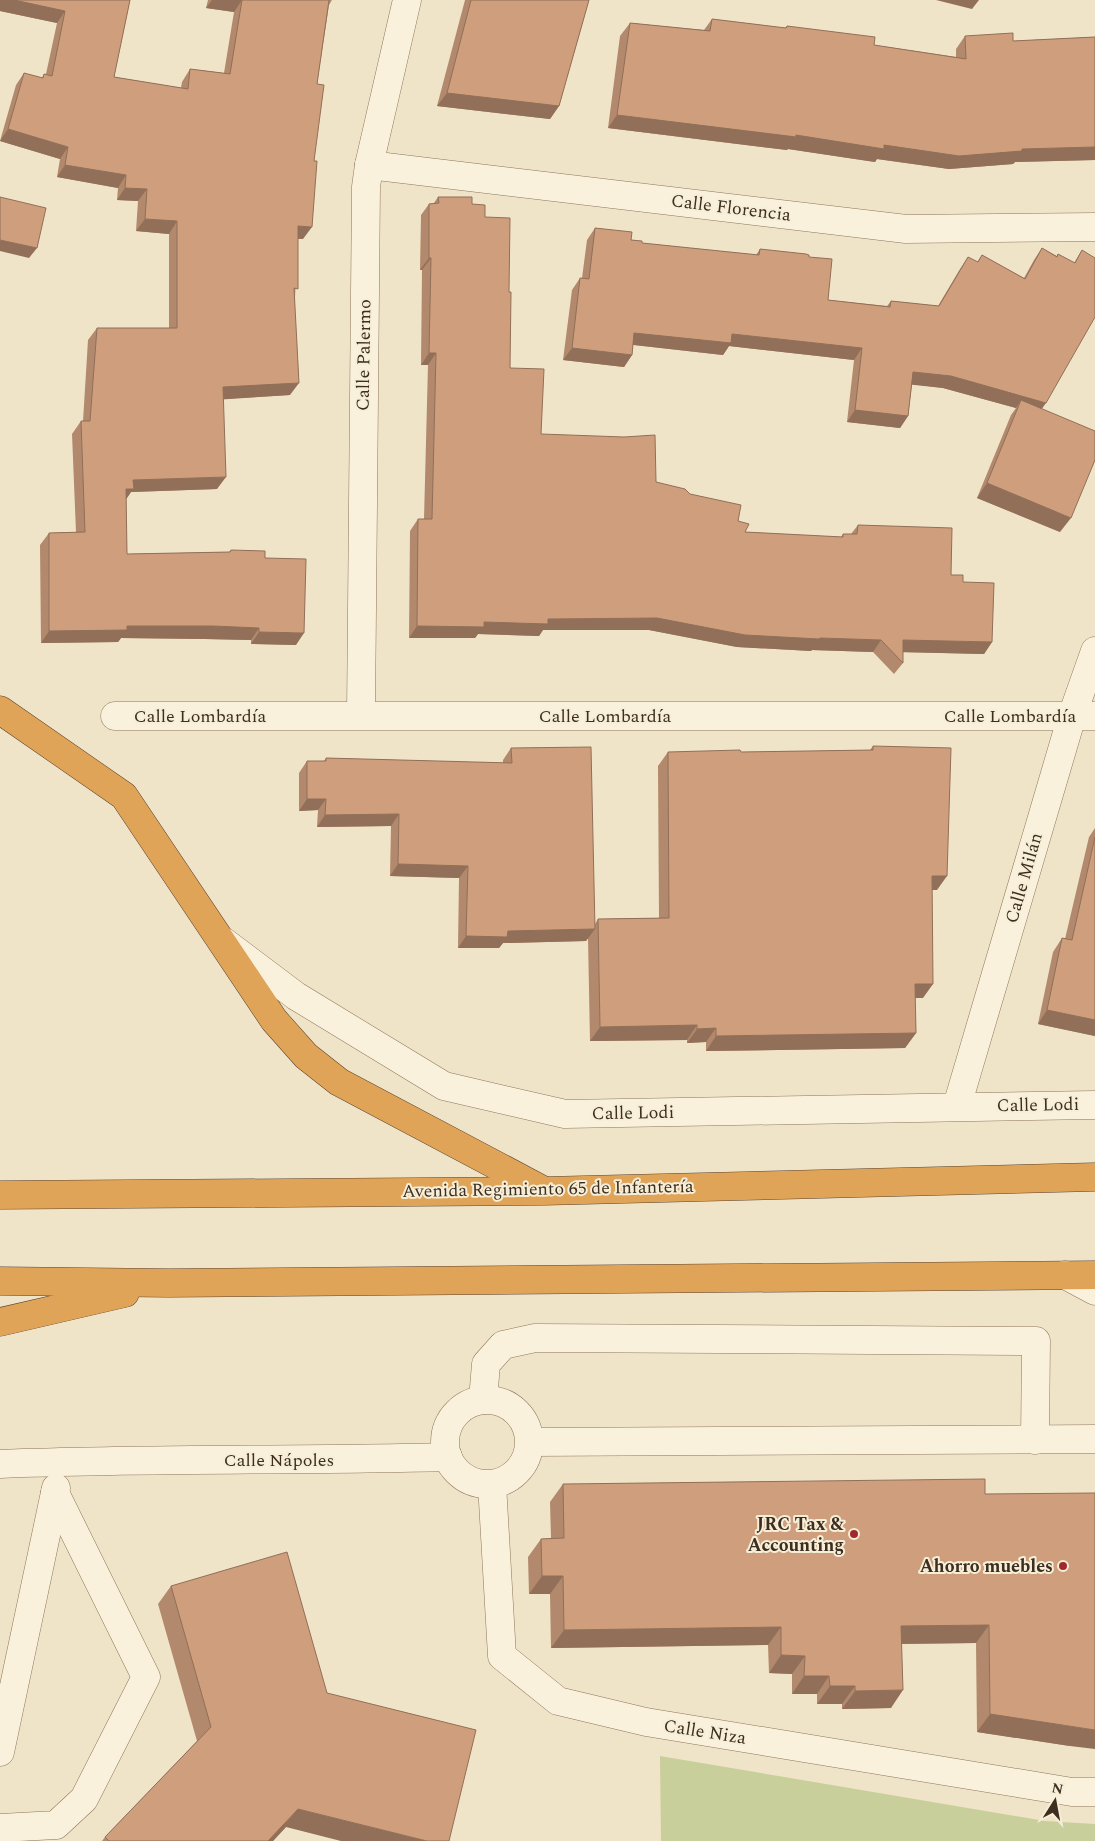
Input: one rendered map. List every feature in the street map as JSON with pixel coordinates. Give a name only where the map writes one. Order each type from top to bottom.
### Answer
[{"type":"highway","points":[[0,710],[124,796],[274,1020],[306,1056],[339,1082],[544,1191]]},
{"type":"highway","name":"Avenida Regimiento 65 de Infantería","points":[[0,1195],[544,1191],[1095,1177]]},
{"type":"highway","points":[[0,1280],[169,1283],[1095,1275]]},
{"type":"highway","points":[[0,1322],[169,1283]]},
{"type":"street","name":"Calle Palermo","points":[[361,716],[366,187],[368,165],[407,0]]},
{"type":"street","name":"Calle Florencia","points":[[368,165],[906,229],[1095,227]]},
{"type":"street","name":"Calle Milán","points":[[957,1106],[1084,716],[1095,651]]},
{"type":"street","name":"Calle Lombardía","points":[[114,716],[1084,716]]},
{"type":"street","name":"Calle Lodi","points":[[219,939],[296,996],[444,1086],[565,1114],[1095,1105]]},
{"type":"street","points":[[1066,1275],[1095,1291]]},
{"type":"street","points":[[484,1400],[486,1364],[503,1346],[535,1338],[1036,1341],[1035,1440]]},
{"type":"street","points":[[484,1400],[497,1401],[510,1406],[520,1415],[527,1428],[530,1442],[528,1455],[521,1468],[511,1478],[498,1484],[484,1484],[470,1481],[458,1473],[449,1462],[445,1449],[445,1435],[449,1422],[458,1411],[469,1403],[484,1400]]},
{"type":"street","points":[[530,1442],[1095,1440]]},
{"type":"street","name":"Calle Nápoles","points":[[0,1464],[109,1460],[363,1460],[448,1457]]},
{"type":"street","points":[[0,1752],[61,1462]]},
{"type":"street","name":"Calle Niza","points":[[492,1484],[502,1656],[558,1701],[646,1722],[1072,1792],[1095,1792]]},
{"type":"street","points":[[0,1828],[56,1825],[84,1799],[146,1677],[55,1493]]},
{"type":"green space","points":[[660,1756],[1045,1821],[1095,1824],[1095,1841],[661,1841]]},
{"type":"building","points":[[14,0],[130,0],[114,77],[188,89],[190,69],[230,74],[242,0],[329,0],[317,84],[324,85],[314,161],[317,161],[312,227],[298,226],[298,289],[294,288],[299,383],[223,387],[226,477],[133,480],[134,489],[126,489],[127,554],[230,552],[231,550],[265,551],[265,558],[306,559],[304,633],[259,632],[259,628],[213,626],[127,626],[127,630],[49,631],[49,533],[85,532],[81,421],[90,421],[97,328],[177,328],[177,221],[145,219],[147,189],[125,188],[126,175],[65,165],[68,147],[8,129],[24,73],[43,78],[44,74],[52,76],[65,11]]},
{"type":"building","points":[[471,0],[589,0],[559,106],[447,93]]},
{"type":"building","points":[[712,19],[875,37],[874,45],[966,59],[965,36],[1013,33],[1013,41],[1095,37],[1095,147],[1022,149],[1022,151],[959,156],[884,145],[884,149],[796,135],[796,137],[617,115],[630,23],[710,31]]},
{"type":"building","points":[[0,197],[46,208],[37,248],[0,240]]},
{"type":"building","points":[[438,197],[472,197],[472,204],[485,205],[485,217],[510,218],[510,368],[544,369],[541,434],[624,437],[655,435],[656,482],[685,489],[690,494],[741,505],[738,521],[749,524],[745,532],[843,537],[843,534],[857,534],[858,525],[952,528],[951,575],[963,575],[963,582],[994,583],[992,642],[903,640],[903,663],[881,640],[745,635],[657,618],[548,619],[548,624],[484,622],[484,627],[417,626],[418,519],[432,519],[436,353],[429,353],[431,258],[429,258],[429,204],[439,203]]},
{"type":"building","points":[[595,228],[632,232],[631,240],[642,241],[642,243],[759,255],[760,249],[832,259],[828,300],[890,307],[891,301],[939,306],[968,257],[978,262],[982,255],[1025,279],[1042,248],[1057,257],[1058,254],[1075,263],[1082,250],[1095,258],[1095,317],[1046,403],[951,376],[913,372],[908,416],[855,410],[862,348],[732,334],[731,343],[634,333],[632,355],[572,348],[580,278],[589,279]]},
{"type":"building","points":[[1021,400],[1095,431],[1095,460],[1071,518],[987,483]]},
{"type":"building","points":[[873,746],[951,748],[947,876],[932,876],[933,984],[915,984],[916,1033],[716,1036],[716,1028],[697,1029],[697,1025],[600,1027],[598,919],[669,918],[668,752],[873,750]]},
{"type":"building","points":[[591,747],[595,929],[508,931],[507,937],[466,936],[468,866],[398,864],[399,814],[325,815],[326,799],[307,799],[307,761],[326,761],[326,758],[512,763],[511,748]]},
{"type":"building","points":[[1095,837],[1095,1020],[1047,1010],[1062,938],[1072,940]]},
{"type":"building","points":[[985,1479],[985,1494],[1095,1493],[1095,1730],[990,1714],[989,1625],[901,1626],[903,1690],[855,1691],[855,1686],[830,1686],[829,1676],[804,1676],[805,1656],[781,1655],[781,1627],[564,1630],[563,1576],[542,1576],[541,1539],[564,1538],[563,1484]]},
{"type":"building","points":[[287,1552],[327,1693],[476,1730],[449,1841],[427,1841],[298,1809],[268,1841],[109,1841],[105,1837],[211,1727],[171,1586]]},
{"type":"place","name":"JRC Tax & Accounting","points":[[854,1534]]},
{"type":"place","name":"Ahorro muebles","points":[[1063,1566]]}]
